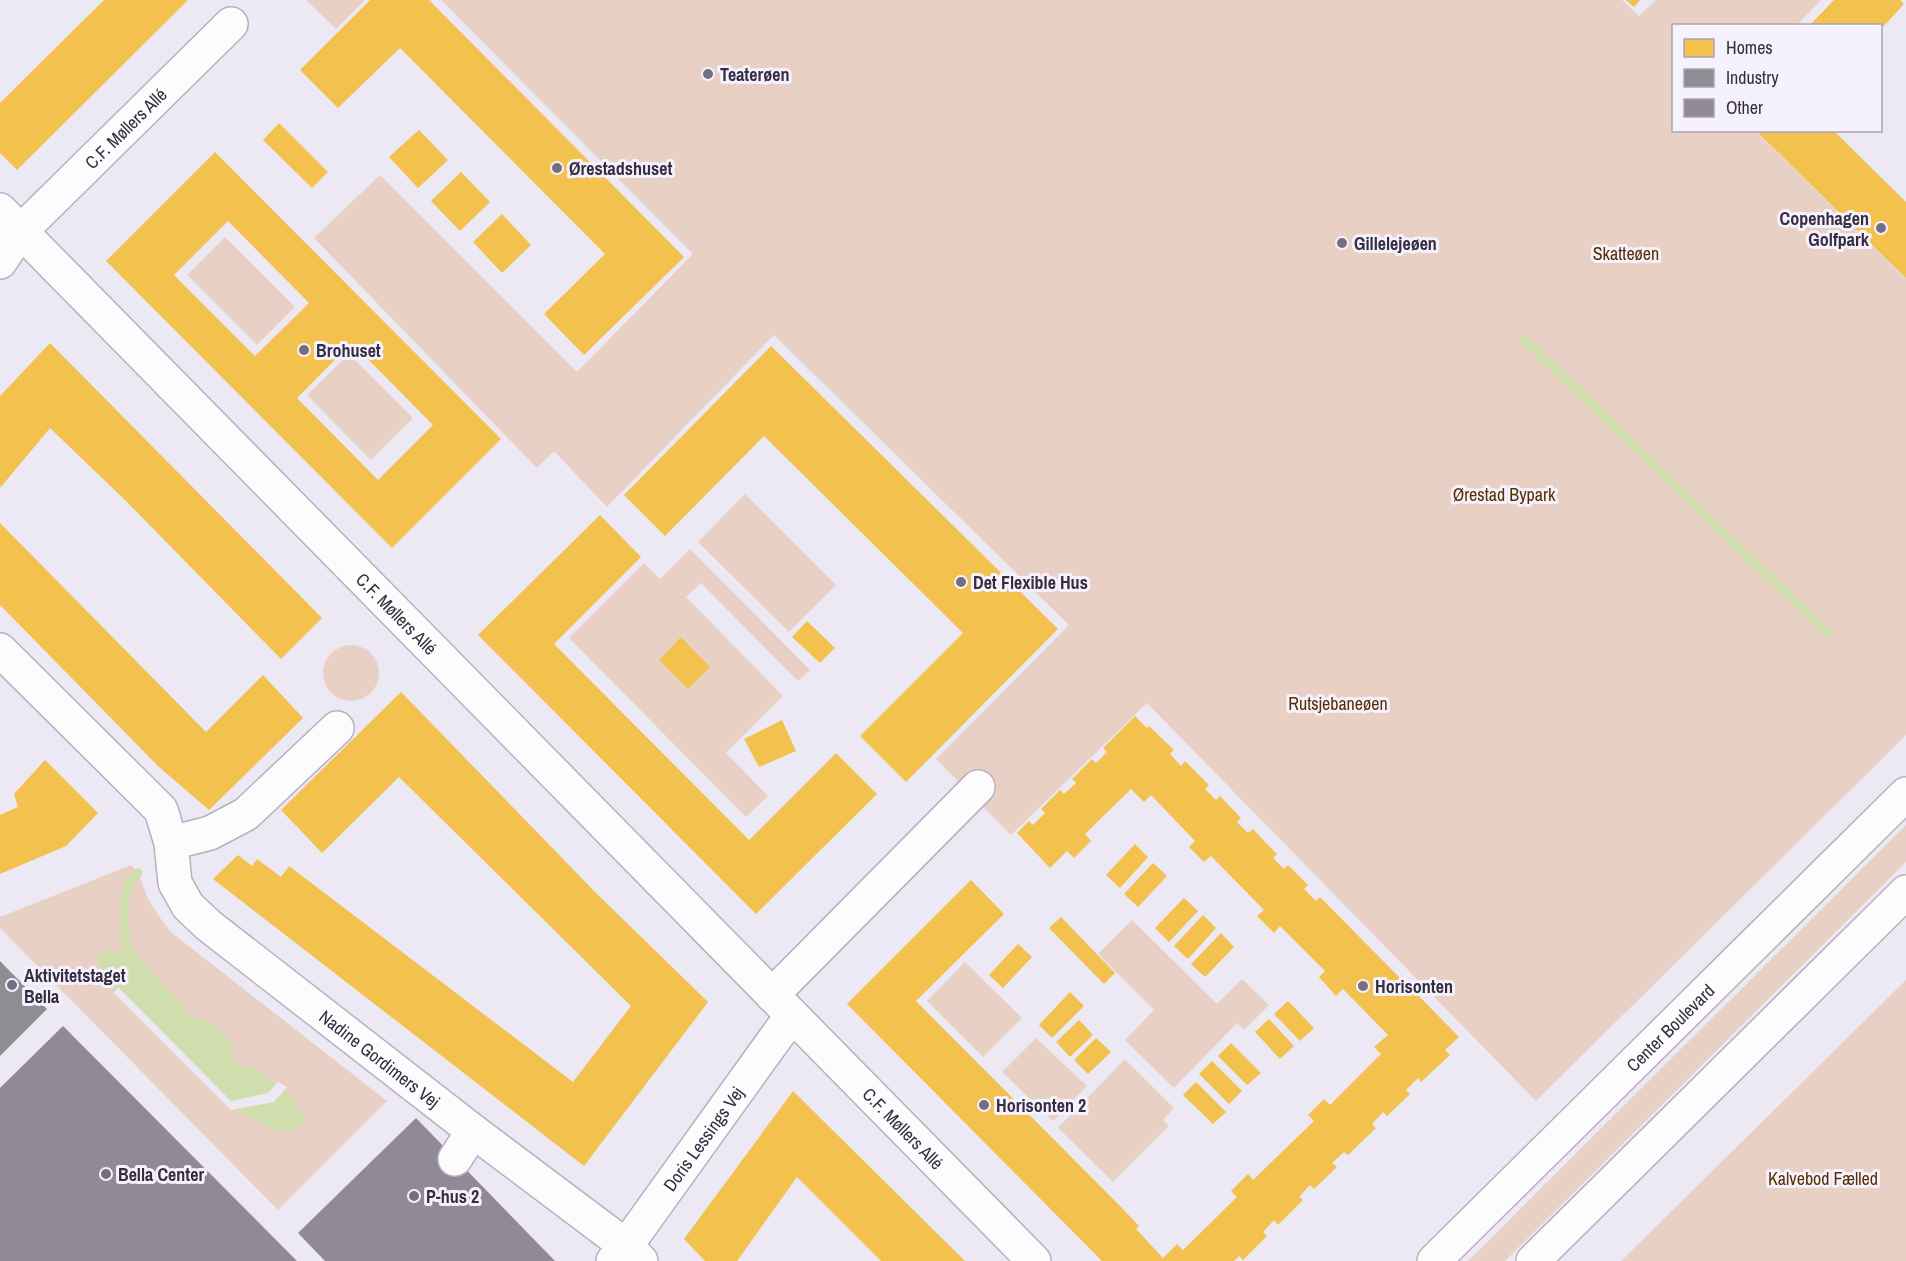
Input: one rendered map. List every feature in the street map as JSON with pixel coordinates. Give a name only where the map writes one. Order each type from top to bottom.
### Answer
[{"type":"street","name":"C.F. Møllers Allé","points":[[231,24],[11,220],[1034,1261]]},
{"type":"street","points":[[0,262],[11,220]]},
{"type":"street","name":"Nadine Gordimers Vej","points":[[0,650],[161,810],[171,843],[175,884],[188,906],[474,1131],[627,1256]]},
{"type":"street","points":[[171,843],[210,833],[246,814],[337,728]]},
{"type":"street","points":[[782,1005],[978,787]]},
{"type":"street","name":"Center Boulevard","points":[[1434,1261],[1906,794]]},
{"type":"street","points":[[1533,1261],[1906,892]]},
{"type":"street","name":"Doris Lessings Vej","points":[[627,1256],[782,1005]]},
{"type":"street","points":[[455,1159],[474,1131]]},
{"type":"green space","points":[[306,0],[365,0],[336,29]]},
{"type":"green space","name":"Ørestad Bypark","points":[[441,0],[1622,0],[1639,16],[1656,0],[1821,0],[1798,24],[1672,24],[1672,132],[1756,132],[1906,278],[1906,735],[1536,1101],[1147,703],[1011,835],[936,759],[1069,625],[774,335],[607,507],[554,451],[537,468],[314,238],[380,175],[577,372],[693,254]]},
{"type":"green space","points":[[225,237],[295,307],[257,345],[187,275]]},
{"type":"green space","points":[[349,354],[413,418],[371,460],[307,395]]},
{"type":"green space","points":[[745,494],[836,585],[789,632],[698,542]]},
{"type":"green space","points":[[690,549],[810,670],[798,681],[701,583],[686,597],[783,696],[726,753],[768,796],[746,817],[569,638],[644,563],[660,579]]},
{"type":"green space","points":[[346,645],[356,645],[371,653],[377,662],[379,673],[377,684],[371,693],[356,701],[346,701],[335,696],[328,689],[323,678],[323,668],[328,657],[335,650]]},
{"type":"green space","points":[[1906,825],[1906,862],[1505,1261],[1468,1261]]},
{"type":"green space","points":[[131,865],[140,877],[152,906],[172,933],[387,1101],[278,1210],[0,928],[0,917]]},
{"type":"green space","points":[[1132,920],[1217,1004],[1242,979],[1269,1005],[1244,1030],[1237,1023],[1174,1088],[1125,1040],[1154,1010],[1098,954]]},
{"type":"green space","points":[[965,962],[1022,1018],[983,1057],[927,1001]]},
{"type":"green space","name":"Kalvebod Fælled","points":[[1906,980],[1906,1261],[1621,1261]]},
{"type":"green space","points":[[1036,1038],[1087,1086],[1053,1121],[1002,1072]]},
{"type":"green space","points":[[1125,1059],[1174,1108],[1163,1120],[1169,1126],[1113,1182],[1058,1128]]},
{"type":"shaded area","points":[[105,951],[134,955],[147,963],[152,972],[192,1016],[210,1022],[227,1036],[234,1060],[241,1067],[253,1067],[292,1095],[301,1114],[308,1118],[306,1124],[290,1132],[269,1127],[232,1108],[101,973],[97,958]]},
{"type":"pier","points":[[118,987],[231,1101],[268,1093],[278,1082],[287,1087],[274,1102],[231,1110],[114,993]]},
{"type":"building: Homes","points":[[104,0],[188,0],[17,170],[0,153],[0,103]]},
{"type":"building: Homes","name":"Ørestadshuset","points":[[370,0],[429,0],[684,257],[584,355],[544,314],[605,254],[400,48],[338,108],[300,70]]},
{"type":"building: Homes","points":[[1626,0],[1640,0],[1634,7]]},
{"type":"building: Homes","points":[[1834,0],[1900,0],[1904,4],[1882,28],[1882,24],[1811,24]]},
{"type":"building: Homes","points":[[279,123],[328,172],[312,188],[263,140]]},
{"type":"building: Homes","points":[[419,130],[448,160],[418,188],[389,157]]},
{"type":"building: Homes","name":"Copenhagen Golfpark","points":[[1757,132],[1835,132],[1906,202],[1906,278]]},
{"type":"building: Homes","name":"Brohuset","points":[[215,152],[501,439],[392,548],[106,261]],"holes":[[[228,221],[309,303],[255,356],[174,275]],[[352,343],[433,425],[378,480],[297,398]]]},
{"type":"building: Homes","points":[[461,172],[490,202],[460,231],[431,201]]},
{"type":"building: Homes","points":[[502,214],[531,245],[502,273],[473,242]]},
{"type":"building: Homes","points":[[50,343],[322,618],[281,659],[126,501],[50,428],[0,488],[0,396]]},
{"type":"building: Homes","name":"Det Flexible Hus","points":[[771,346],[1058,629],[906,782],[860,736],[963,633],[764,436],[665,536],[624,495]]},
{"type":"building: Homes","points":[[600,515],[641,557],[554,644],[749,840],[836,753],[877,794],[756,914],[478,635]]},
{"type":"building: Homes","points":[[0,523],[206,732],[263,675],[303,718],[209,810],[158,766],[0,605]]},
{"type":"building: Homes","points":[[807,621],[835,648],[820,663],[792,637]]},
{"type":"building: Homes","points":[[681,637],[710,667],[688,689],[659,660]]},
{"type":"building: Homes","points":[[401,692],[596,893],[708,1002],[584,1166],[213,879],[238,855],[252,866],[257,859],[281,877],[289,866],[573,1082],[631,1006],[399,777],[322,853],[281,810]]},
{"type":"building: Homes","name":"Horisonten","points":[[1135,716],[1174,750],[1170,754],[1181,766],[1185,761],[1209,785],[1205,789],[1216,800],[1220,796],[1241,818],[1237,822],[1248,833],[1253,829],[1277,854],[1273,858],[1284,869],[1288,865],[1308,885],[1304,889],[1316,901],[1320,897],[1400,978],[1397,982],[1408,994],[1412,989],[1459,1037],[1445,1050],[1450,1055],[1421,1082],[1418,1078],[1406,1090],[1410,1094],[1387,1116],[1383,1112],[1372,1124],[1376,1128],[1348,1155],[1344,1152],[1332,1163],[1337,1167],[1314,1189],[1310,1185],[1299,1197],[1303,1200],[1278,1225],[1274,1220],[1263,1232],[1267,1236],[1243,1260],[1239,1256],[1234,1261],[1102,1261],[847,1004],[971,880],[1004,914],[916,1001],[1121,1207],[1139,1226],[1136,1229],[1163,1258],[1177,1244],[1183,1250],[1237,1197],[1231,1191],[1248,1174],[1253,1180],[1314,1121],[1308,1115],[1324,1099],[1330,1105],[1381,1054],[1374,1047],[1388,1035],[1343,989],[1336,996],[1319,977],[1325,971],[1280,926],[1274,933],[1257,916],[1264,910],[1211,856],[1204,862],[1189,847],[1195,841],[1151,795],[1144,802],[1131,789],[1085,834],[1091,841],[1074,858],[1067,851],[1050,868],[1017,833],[1029,821],[1033,825],[1045,813],[1041,809],[1060,790],[1064,794],[1076,783],[1072,779],[1092,759],[1096,763],[1107,752],[1103,748]]},
{"type":"building: Homes","points":[[782,720],[796,751],[759,767],[744,739]]},
{"type":"building: Homes","points":[[45,760],[98,813],[66,846],[0,874],[0,815],[18,807],[14,794]]},
{"type":"building: Homes","points":[[1135,844],[1148,857],[1120,888],[1106,875]]},
{"type":"building: Homes","points":[[1153,863],[1167,876],[1138,907],[1124,894]]},
{"type":"building: Homes","points":[[1184,898],[1198,911],[1169,942],[1155,928]]},
{"type":"building: Homes","points":[[1203,915],[1216,928],[1188,959],[1174,946]]},
{"type":"building: Homes","points":[[1061,917],[1115,973],[1104,984],[1049,928]]},
{"type":"building: Homes","points":[[1221,933],[1234,947],[1205,977],[1191,964]]},
{"type":"building: Homes","points":[[1018,944],[1032,957],[1003,988],[989,975]]},
{"type":"building: Homes","points":[[1070,992],[1084,1006],[1052,1038],[1039,1025]]},
{"type":"building: Homes","points":[[1288,1001],[1314,1028],[1300,1041],[1274,1014]]},
{"type":"building: Homes","points":[[1269,1019],[1294,1046],[1280,1059],[1255,1032]]},
{"type":"building: Homes","points":[[1079,1020],[1093,1035],[1070,1057],[1056,1042]]},
{"type":"building: Homes","points":[[1096,1038],[1111,1052],[1088,1074],[1074,1060]]},
{"type":"building: Homes","points":[[1231,1043],[1261,1073],[1247,1085],[1218,1056]]},
{"type":"building: Homes","points":[[1212,1061],[1242,1091],[1229,1104],[1199,1074]]},
{"type":"building: Homes","points":[[1196,1082],[1226,1112],[1213,1124],[1183,1095]]},
{"type":"building: Homes","points":[[793,1091],[965,1261],[881,1261],[797,1177],[737,1261],[705,1261],[684,1239]]},
{"type":"building: Industry","name":"Aktivitetstaget Bella","points":[[0,961],[47,1009],[0,1056]]},
{"type":"building: Other","name":"Bella Center","points":[[63,1026],[297,1261],[0,1261],[0,1088]]},
{"type":"building: Other","name":"P-hus 2","points":[[416,1118],[555,1261],[325,1261],[298,1233]]},
{"type":"waterway","points":[[1525,340],[1827,633]]},
{"type":"waterway","points":[[134,955],[125,940],[124,904],[128,886],[138,873]]},
{"type":"place","name":"Teaterøen","points":[[708,74]]},
{"type":"place","name":"Ørestadshuset","points":[[557,168]]},
{"type":"place","name":"Copenhagen Golfpark","points":[[1881,228]]},
{"type":"place","name":"Gillelejeøen","points":[[1342,243]]},
{"type":"place","name":"Brohuset","points":[[304,350]]},
{"type":"place","name":"Det Flexible Hus","points":[[961,582]]},
{"type":"place","name":"Aktivitetstaget Bella","points":[[12,985]]},
{"type":"place","name":"Horisonten","points":[[1363,986]]},
{"type":"place","name":"Horisonten 2","points":[[984,1105]]},
{"type":"place","name":"Bella Center","points":[[106,1174]]},
{"type":"place","name":"P-hus 2","points":[[414,1196]]},
{"type":"park label","name":"Skatteøen","points":[[1626,253]]},
{"type":"park label","name":"Rutsjebaneøen","points":[[1338,703]]}]
